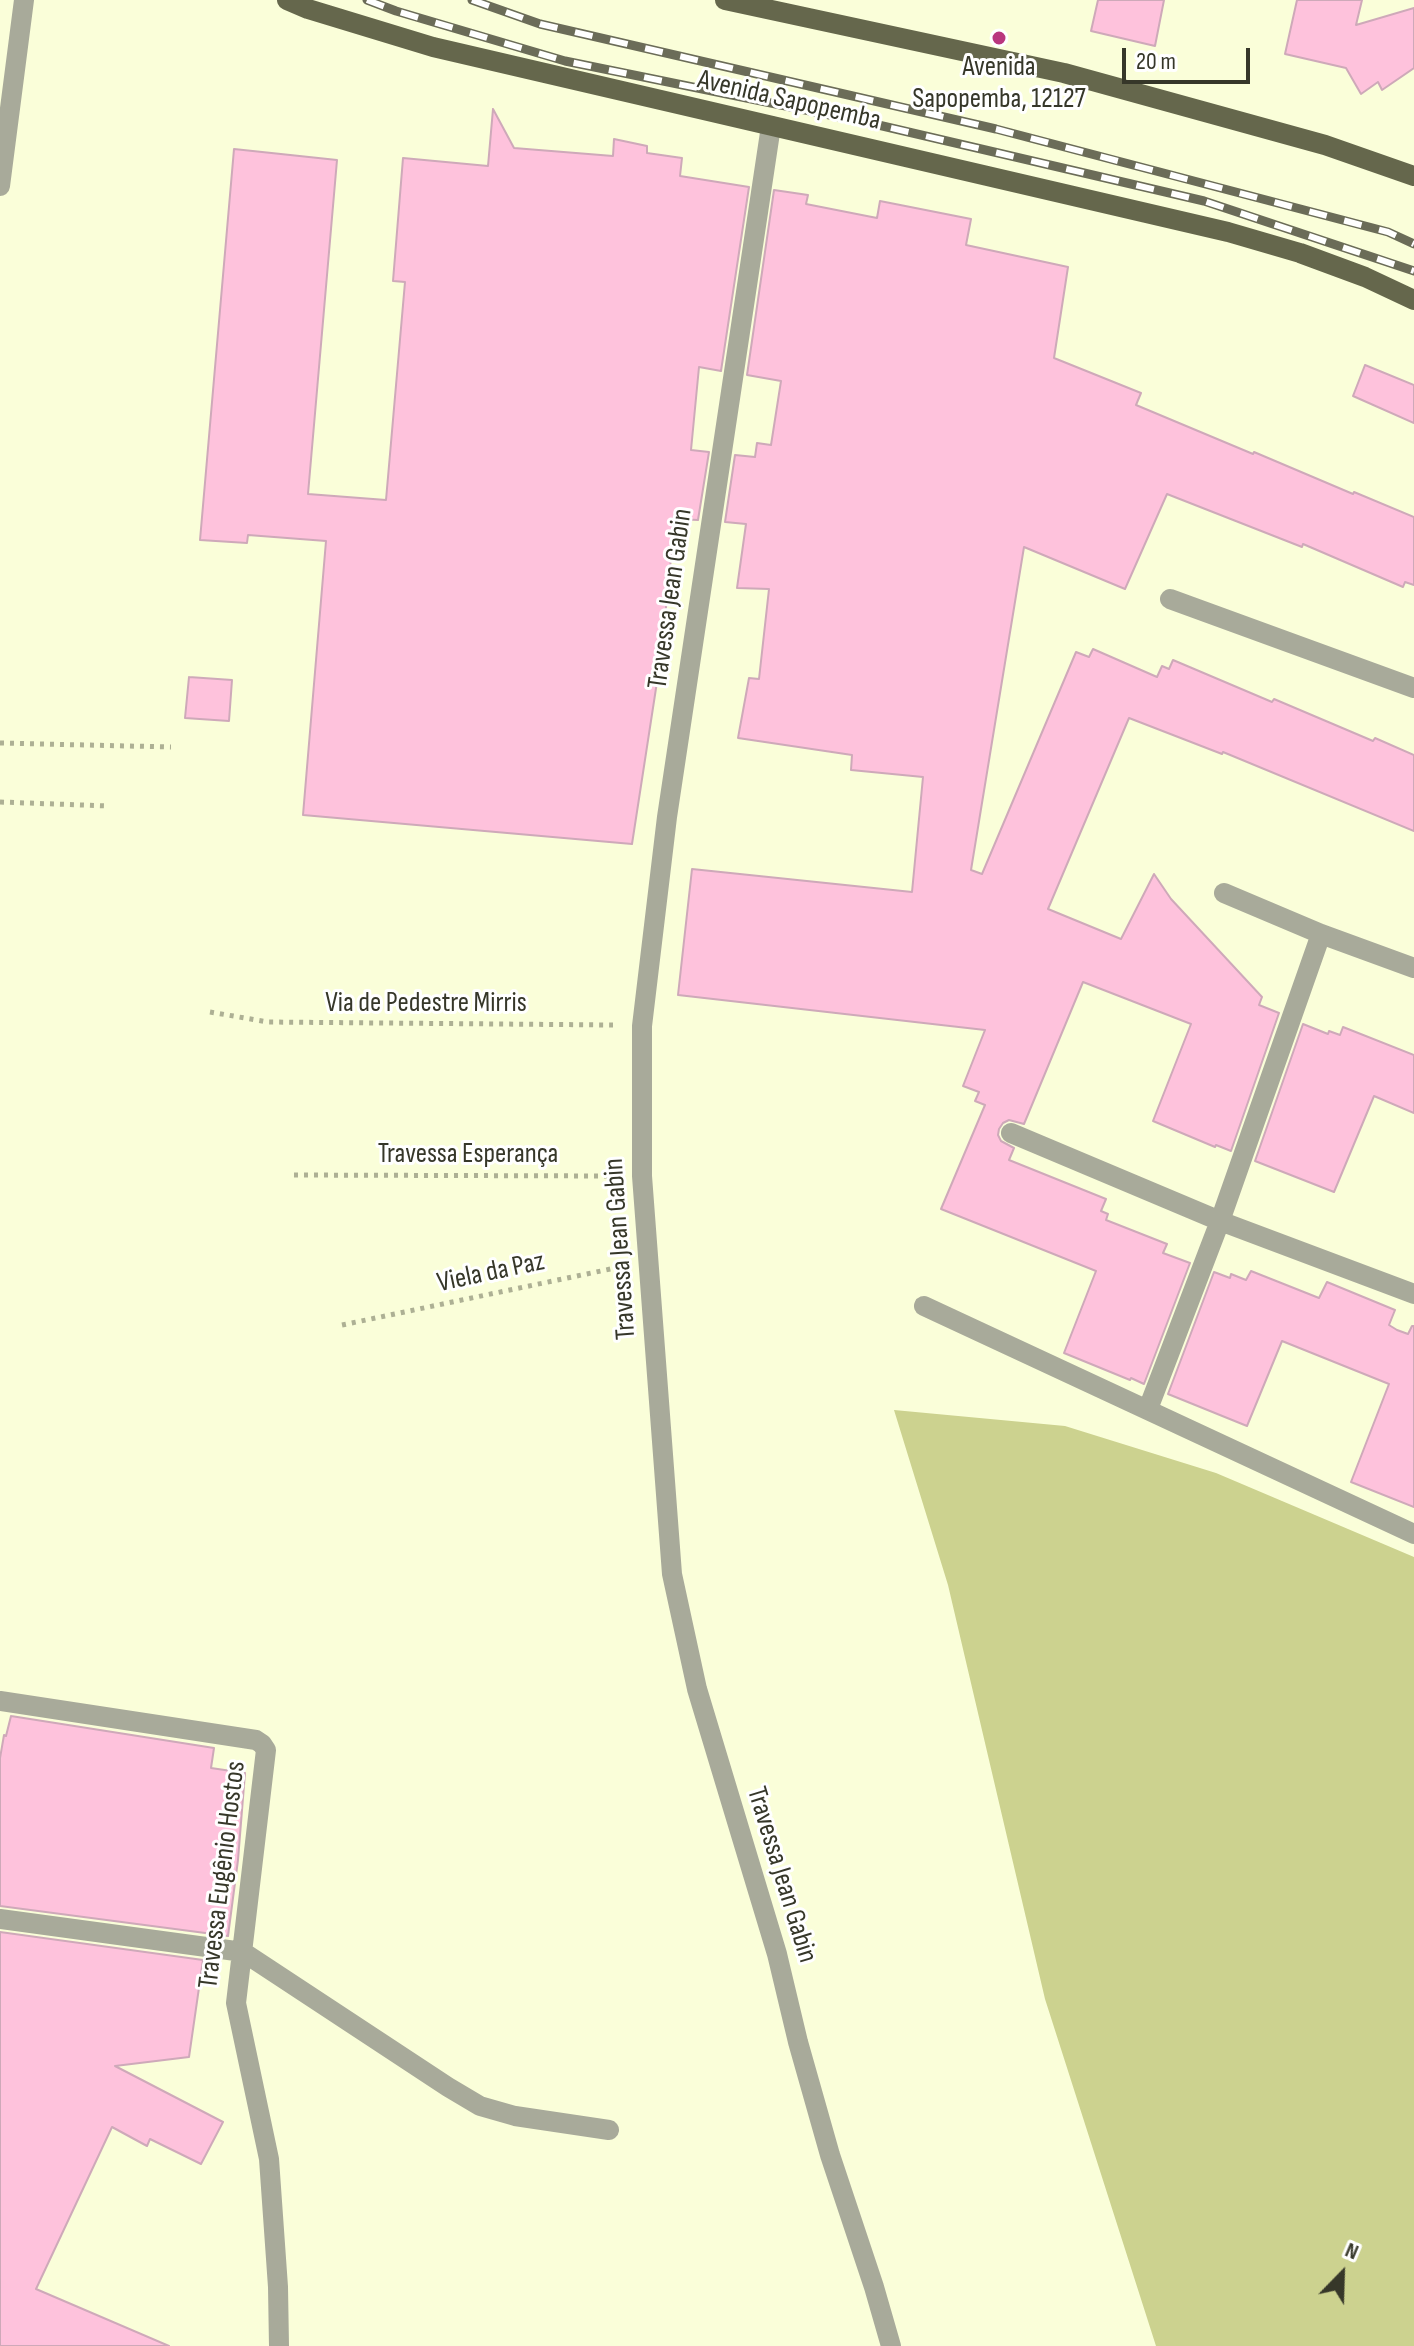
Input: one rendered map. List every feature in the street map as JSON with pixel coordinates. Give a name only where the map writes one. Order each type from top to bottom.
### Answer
[{"type":"main road","name":"Avenida Sapopemba","points":[[287,0],[433,47],[1228,232],[1365,277],[1414,300]]},
{"type":"main road","points":[[725,0],[1064,73],[1410,170]]},
{"type":"street","points":[[0,186],[24,0]]},
{"type":"street","name":"Travessa Jean Gabin","points":[[771,126],[669,802],[642,1026],[642,1176],[672,1574],[697,1689],[777,1954],[830,2155],[891,2346]]},
{"type":"street","points":[[1170,599],[1414,688]]},
{"type":"street","points":[[1224,893],[1321,934],[1414,968]]},
{"type":"street","points":[[1148,1409],[1220,1221],[1321,934]]},
{"type":"street","points":[[1011,1133],[1220,1221],[1414,1294]]},
{"type":"street","points":[[924,1306],[1414,1534]]},
{"type":"street","name":"Travessa Eugênio Hostos","points":[[0,1701],[256,1740],[266,1750],[236,2003],[269,2159],[279,2346]]},
{"type":"street","points":[[0,1919],[243,1952],[480,2106],[515,2116],[609,2130]]},
{"type":"path","points":[[0,743],[171,747]]},
{"type":"path","points":[[0,802],[108,806]]},
{"type":"path","name":"Via de Pedestre Mirris","points":[[210,1012],[268,1022],[642,1026]]},
{"type":"path","name":"Travessa Esperança","points":[[294,1175],[642,1176]]},
{"type":"path","name":"Viela da Paz","points":[[342,1325],[648,1261]]},
{"type":"green space","points":[[894,1410],[1065,1426],[1216,1473],[1414,1557],[1414,2346],[1156,2346],[1045,1999],[948,1585]]},
{"type":"building","points":[[1098,0],[1164,0],[1155,46],[1091,31]]},
{"type":"building","points":[[1297,0],[1362,0],[1356,25],[1414,8],[1414,68],[1382,90],[1378,82],[1361,94],[1346,68],[1285,54]]},
{"type":"building","points":[[493,109],[514,148],[613,156],[614,139],[647,146],[647,153],[682,158],[680,176],[749,187],[721,371],[699,367],[691,450],[709,452],[698,520],[675,519],[667,617],[632,844],[303,815],[326,541],[248,535],[247,543],[200,540],[234,149],[337,160],[308,494],[386,500],[405,282],[393,281],[403,158],[488,166]]},
{"type":"building","points":[[774,190],[808,195],[806,204],[877,218],[880,201],[971,219],[966,245],[1068,267],[1054,358],[1141,393],[1136,405],[1414,517],[1414,585],[1405,582],[1403,587],[1303,544],[1302,547],[1167,494],[1125,589],[1024,547],[971,870],[982,874],[1076,652],[1089,657],[1093,649],[1157,677],[1162,666],[1169,669],[1173,660],[1272,702],[1274,699],[1414,755],[1414,831],[1223,752],[1129,718],[1048,909],[1121,939],[1154,874],[1171,899],[1262,997],[1259,1005],[1279,1013],[1231,1151],[1153,1121],[1191,1024],[1083,982],[1024,1124],[1009,1120],[999,1129],[1001,1141],[1014,1148],[1009,1160],[1106,1199],[1101,1211],[1108,1214],[1106,1220],[1167,1244],[1163,1253],[1190,1263],[1144,1384],[1064,1353],[1096,1271],[941,1209],[985,1105],[975,1101],[979,1092],[963,1086],[985,1030],[678,995],[692,869],[912,892],[923,777],[851,770],[852,755],[738,738],[749,678],[759,679],[769,589],[737,588],[746,524],[725,522],[735,455],[755,457],[757,443],[771,445],[781,381],[747,375]]},
{"type":"building","points":[[1365,365],[1414,385],[1414,423],[1353,396]]},
{"type":"building","points":[[189,677],[232,680],[229,721],[185,718]]},
{"type":"building","points":[[1303,1024],[1328,1034],[1329,1031],[1340,1035],[1343,1027],[1414,1055],[1414,1113],[1374,1096],[1334,1192],[1255,1161]]},
{"type":"building","points":[[1251,1271],[1319,1298],[1327,1282],[1395,1310],[1389,1325],[1397,1330],[1408,1334],[1414,1326],[1414,1507],[1351,1482],[1389,1384],[1282,1341],[1247,1426],[1168,1394],[1214,1272],[1246,1280]]},
{"type":"building","points":[[11,1716],[214,1748],[211,1768],[245,1773],[228,1936],[0,1906],[0,1758]]},
{"type":"building","points":[[0,1932],[203,1960],[189,2057],[115,2066],[223,2122],[201,2164],[150,2139],[147,2146],[112,2127],[36,2289],[169,2346],[0,2346]]},
{"type":"railway","points":[[367,0],[565,61],[874,124],[1204,201],[1414,271]]},
{"type":"railway","points":[[472,0],[540,24],[996,129],[1388,232],[1414,244]]},
{"type":"place","name":"Avenida Sapopemba, 12127","points":[[999,38]]}]
